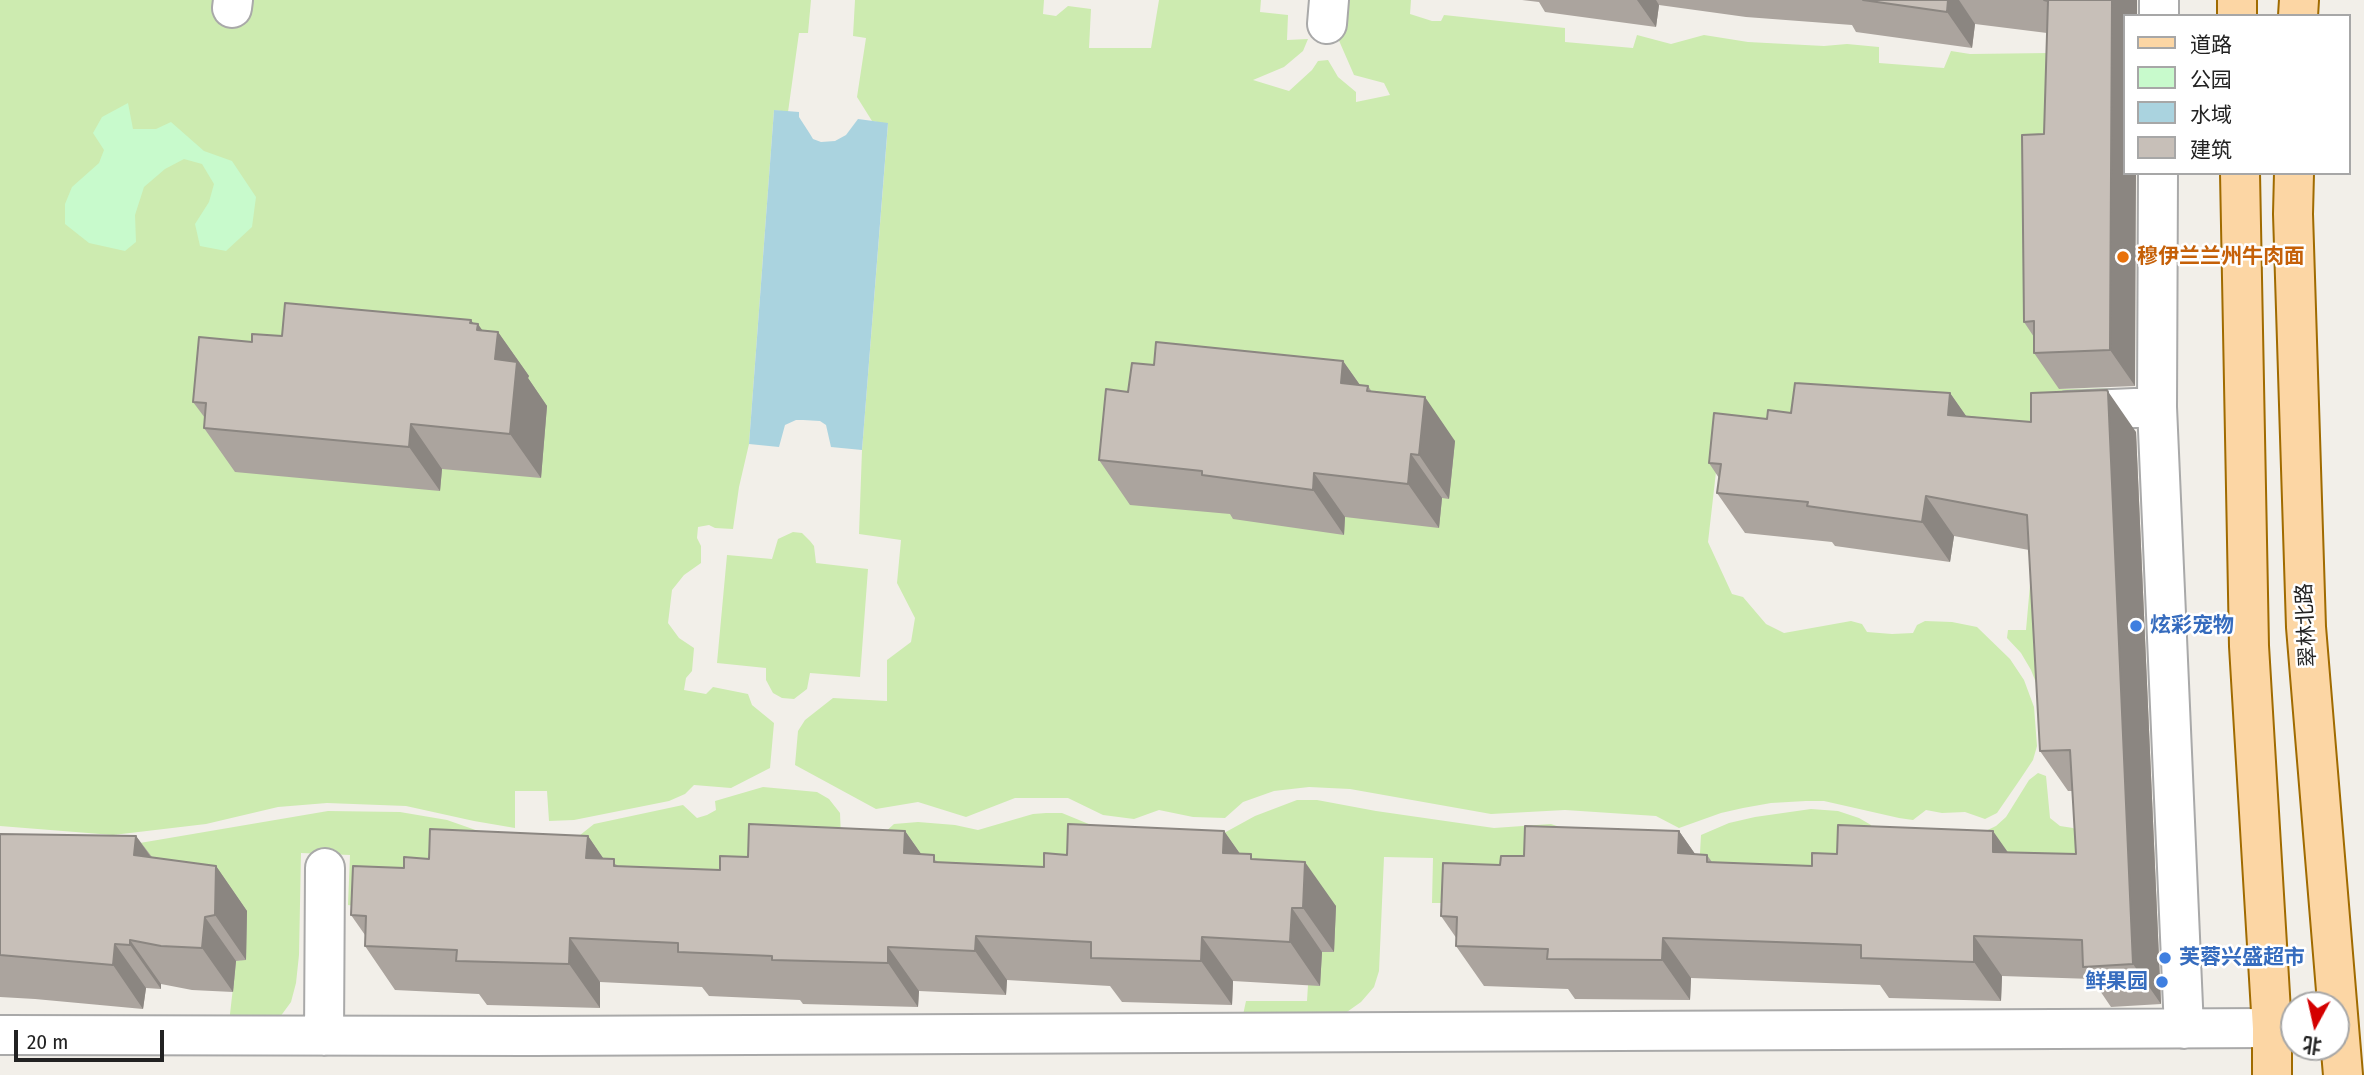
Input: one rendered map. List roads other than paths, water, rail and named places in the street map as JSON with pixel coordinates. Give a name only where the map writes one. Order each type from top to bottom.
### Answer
[{"type":"main road","points":[[2240,175],[2249,646],[2272,1028],[2272,1075]]},
{"type":"main road","name":"翠林北路","points":[[2294,175],[2293,228],[2306,626],[2343,1075]]},
{"type":"lane","points":[[2158,175],[2157,408],[2184,1029]]},
{"type":"lane","points":[[2051,411],[2157,408]]},
{"type":"lane","points":[[324,1036],[325,868]]},
{"type":"lane","points":[[0,1035],[2272,1028]]},
{"type":"water","points":[[774,110],[799,112],[799,117],[813,139],[821,142],[835,141],[846,135],[858,119],[888,123],[862,450],[831,447],[826,425],[820,421],[803,420],[785,425],[779,447],[749,444]]},
{"type":"place","name":"穆伊兰兰州牛肉面","points":[[2123,257]]},
{"type":"place","name":"炫彩宠物","points":[[2136,626]]},
{"type":"place","name":"芙蓉兴盛超市","points":[[2165,958]]},
{"type":"place","name":"鲜果园","points":[[2162,982]]}]
